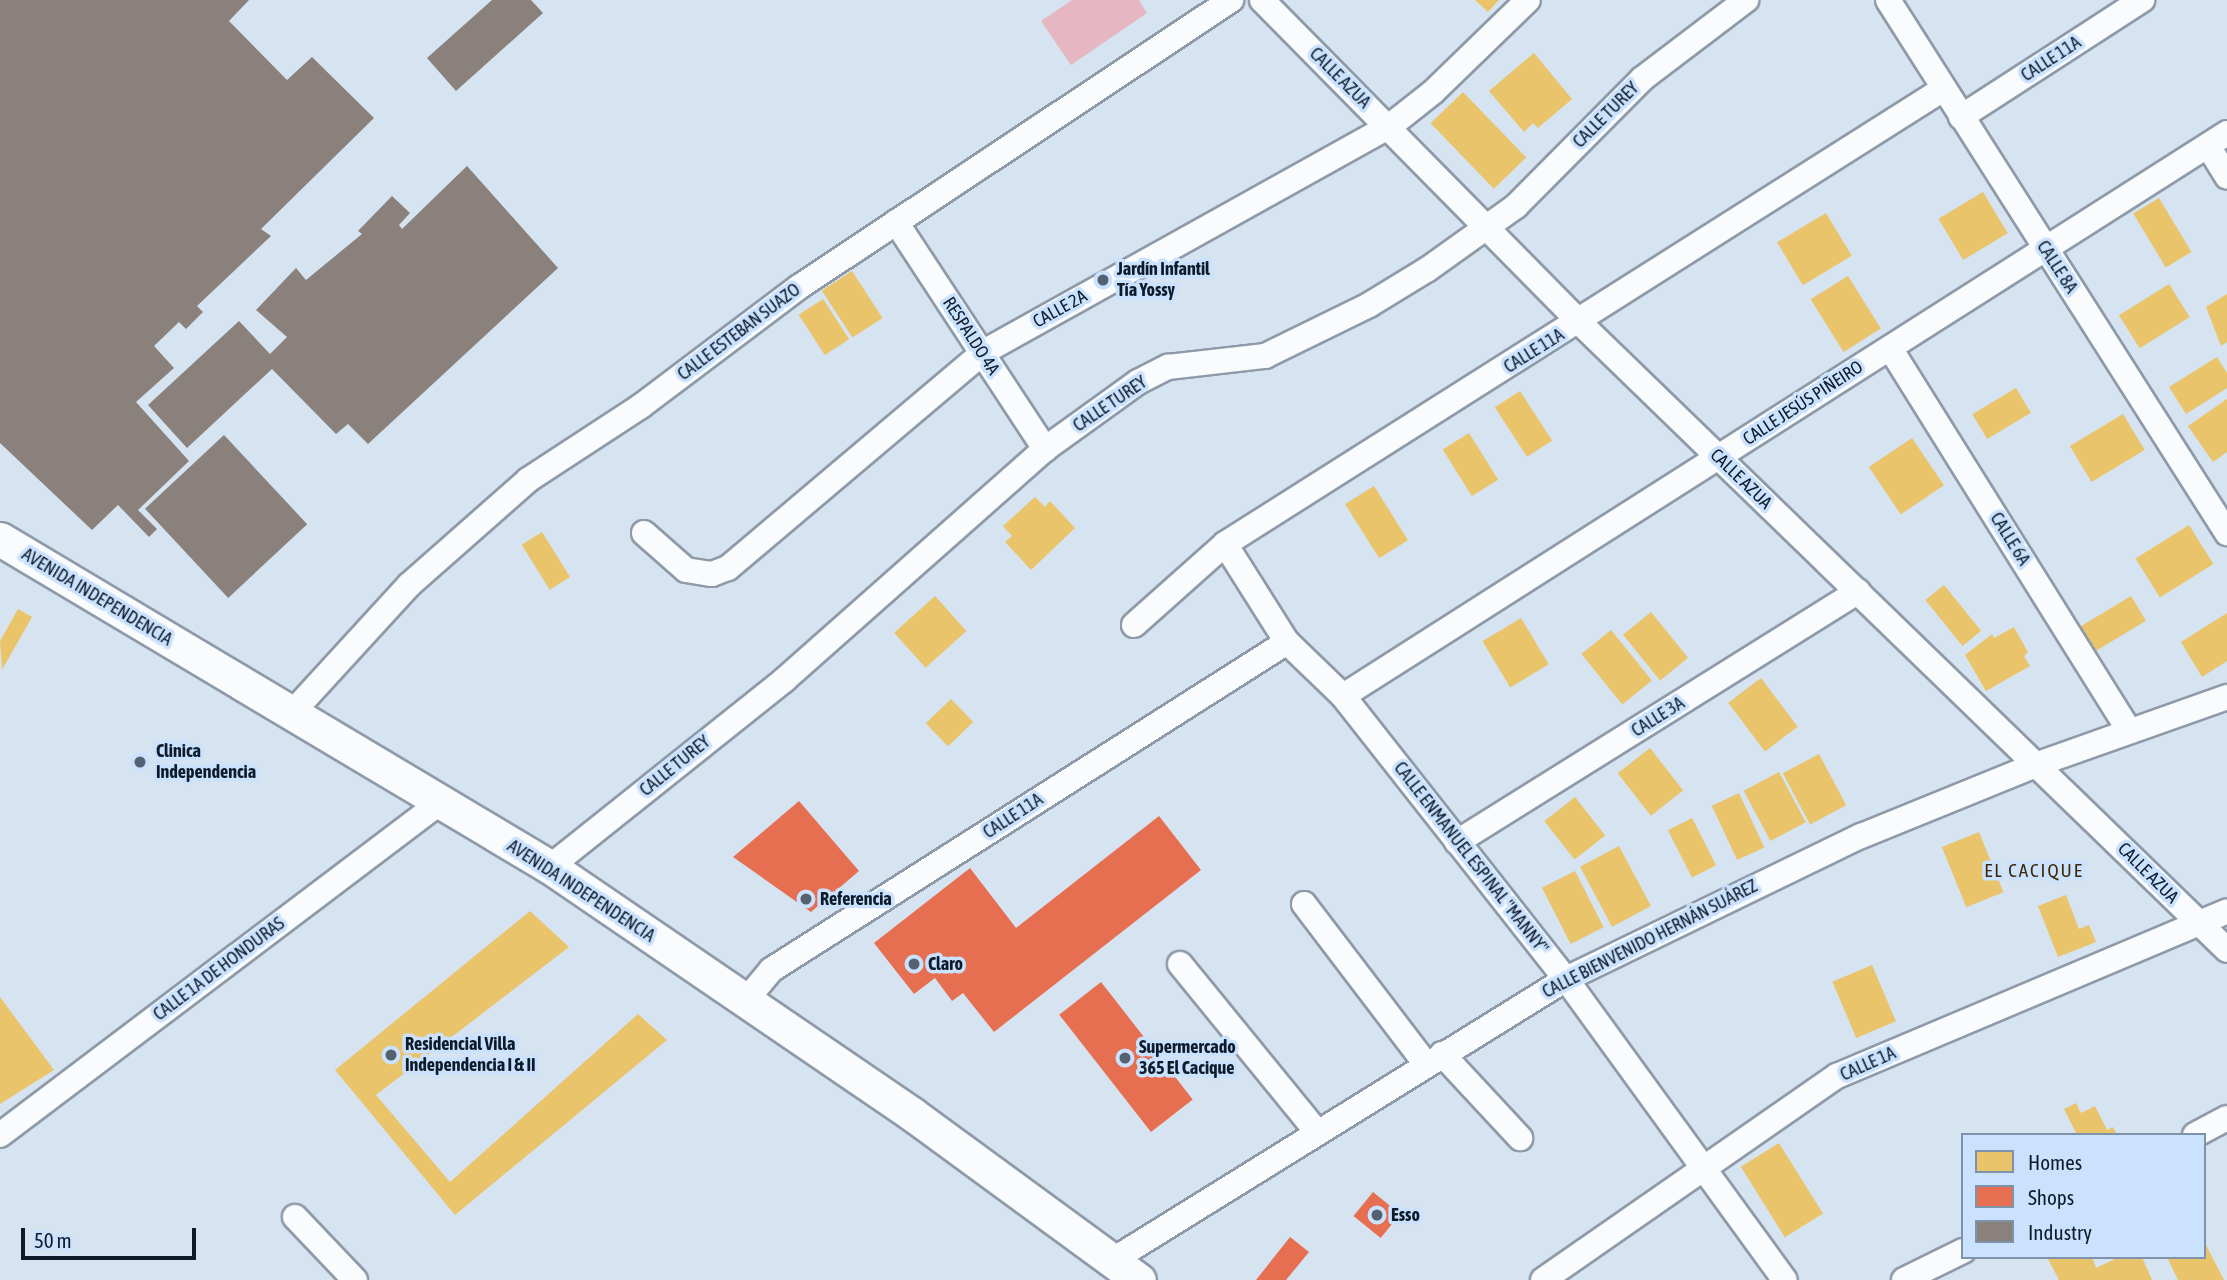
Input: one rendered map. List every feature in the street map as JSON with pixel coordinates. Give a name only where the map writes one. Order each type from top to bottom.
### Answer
[{"type":"main road","name":"AVENIDA INDEPENDENCIA","points":[[0,538],[438,804],[550,867],[746,1000],[1139,1280]]},
{"type":"street","name":"CALLE ESTEBAN SUAZO","points":[[290,715],[409,584],[519,487],[896,222],[1231,0]]},
{"type":"street","name":"CALLE AZUA","points":[[1262,0],[1390,126],[1580,323],[2227,950]]},
{"type":"street","name":"CALLE 2A","points":[[644,533],[686,570],[712,574],[727,568],[982,353],[1390,126],[1433,92],[1528,0]]},
{"type":"street","name":"CALLE TUREY","points":[[550,867],[784,680],[1045,449],[1138,382],[1168,368],[1239,362],[1295,344],[1428,269],[1516,206],[1642,79],[1746,0]]},
{"type":"street","name":"CALLE 8A","points":[[1888,0],[2227,533]]},
{"type":"street","name":"CALLE 11A","points":[[1961,117],[2142,0]]},
{"type":"street","name":"CALLE 11A","points":[[1134,625],[1225,544],[1580,323],[1943,89]]},
{"type":"street","name":"CALLE JESÚS PIÑEIRO","points":[[1343,696],[2217,139]]},
{"type":"street","points":[[2217,139],[2227,176]]},
{"type":"street","name":"RESPALDO 4A","points":[[896,222],[1045,449]]},
{"type":"street","name":"CALLE 6A","points":[[1890,348],[2129,730]]},
{"type":"street","name":"CALLE ENMANUEL ESPINAL \"MANNY\"","points":[[1225,544],[1287,642],[1343,696],[1566,979],[1785,1280]]},
{"type":"street","name":"CALLE 3A","points":[[1457,842],[1858,591]]},
{"type":"street","name":"CALLE 11A","points":[[746,1000],[771,970],[1287,642]]},
{"type":"street","name":"CALLE BIENVENIDO HERNÁN SUÁREZ","points":[[1113,1260],[1566,979],[1861,836],[2038,764],[2227,697]]},
{"type":"street","name":"CALLE 1A DE HONDURAS","points":[[0,1135],[438,804]]},
{"type":"street","points":[[1304,904],[1434,1059],[1520,1138]]},
{"type":"street","name":"CALLE 1A","points":[[1543,1280],[1704,1171],[1837,1076],[2227,911]]},
{"type":"street","points":[[1180,964],[1316,1132]]},
{"type":"street","points":[[2198,1133],[2227,1118]]},
{"type":"street","points":[[295,1217],[355,1280]]},
{"type":"street","points":[[1904,1280],[1961,1252]]},
{"type":"shaded area","points":[[1072,0],[1139,0],[1147,13],[1071,65],[1041,21]]},
{"type":"building: Homes","points":[[1475,0],[1499,0],[1488,12]]},
{"type":"building: Homes","points":[[1534,53],[1572,99],[1538,128],[1533,123],[1524,132],[1489,91]]},
{"type":"building: Homes","points":[[1463,92],[1526,157],[1494,189],[1431,123]]},
{"type":"building: Homes","points":[[1983,192],[2008,233],[1963,260],[1938,219]]},
{"type":"building: Homes","points":[[2159,198],[2191,252],[2166,267],[2133,213]]},
{"type":"building: Homes","points":[[1826,213],[1852,256],[1803,285],[1777,242]]},
{"type":"building: Homes","points":[[852,271],[882,318],[852,338],[822,291]]},
{"type":"building: Homes","points":[[1848,276],[1881,329],[1844,352],[1811,299]]},
{"type":"building: Homes","points":[[2169,284],[2190,317],[2140,348],[2119,315]]},
{"type":"building: Homes","points":[[2227,294],[2227,342],[2221,346],[2206,307]]},
{"type":"building: Homes","points":[[823,299],[849,339],[825,355],[799,315]]},
{"type":"building: Homes","points":[[2217,357],[2227,373],[2227,388],[2186,414],[2169,387]]},
{"type":"building: Homes","points":[[2016,388],[2031,413],[1987,439],[1972,414]]},
{"type":"building: Homes","points":[[1520,391],[1552,440],[1527,457],[1495,407]]},
{"type":"building: Homes","points":[[2227,399],[2227,452],[2213,462],[2188,426]]},
{"type":"building: Homes","points":[[2123,414],[2145,450],[2091,482],[2070,446]]},
{"type":"building: Homes","points":[[1469,433],[1498,480],[1472,496],[1443,449]]},
{"type":"building: Homes","points":[[1912,438],[1944,485],[1901,514],[1869,467]]},
{"type":"building: Homes","points":[[1374,486],[1408,540],[1379,558],[1345,504]]},
{"type":"building: Homes","points":[[1035,497],[1045,507],[1050,501],[1075,528],[1031,570],[1005,542],[1012,536],[1003,526]]},
{"type":"building: Homes","points":[[2189,525],[2213,564],[2160,597],[2136,558]]},
{"type":"building: Homes","points":[[542,532],[570,577],[550,590],[522,545]]},
{"type":"building: Homes","points":[[1944,585],[1981,631],[1962,646],[1925,600]]},
{"type":"building: Homes","points":[[935,596],[966,631],[926,668],[894,633]]},
{"type":"building: Homes","points":[[2131,596],[2146,621],[2094,652],[2079,627]]},
{"type":"building: Homes","points":[[18,609],[32,617],[2,670],[0,641]]},
{"type":"building: Homes","points":[[1651,612],[1688,658],[1660,681],[1623,635]]},
{"type":"building: Homes","points":[[2227,613],[2227,661],[2202,677],[2181,642]]},
{"type":"building: Homes","points":[[1521,618],[1549,664],[1510,687],[1482,641]]},
{"type":"building: Homes","points":[[2014,627],[2028,652],[2024,656],[2030,666],[1986,691],[1965,655],[1992,634],[1994,638]]},
{"type":"building: Homes","points":[[1611,630],[1652,681],[1622,704],[1581,654]]},
{"type":"building: Homes","points":[[1761,678],[1798,727],[1765,751],[1728,703]]},
{"type":"building: Homes","points":[[951,699],[973,722],[948,746],[926,723]]},
{"type":"building: Homes","points":[[1650,748],[1683,791],[1651,816],[1618,773]]},
{"type":"building: Homes","points":[[1819,754],[1846,805],[1810,824],[1783,773]]},
{"type":"building: Homes","points":[[1779,772],[1806,822],[1770,841],[1744,791]]},
{"type":"building: Homes","points":[[1739,793],[1764,847],[1737,860],[1712,806]]},
{"type":"building: Homes","points":[[1575,797],[1605,836],[1574,860],[1544,821]]},
{"type":"building: Homes","points":[[1692,818],[1716,865],[1692,877],[1668,830]]},
{"type":"building: Homes","points":[[1979,832],[2003,892],[1966,907],[1942,847]]},
{"type":"building: Homes","points":[[1619,846],[1651,906],[1612,927],[1580,867]]},
{"type":"building: Homes","points":[[1575,871],[1604,927],[1571,944],[1542,888]]},
{"type":"building: Homes","points":[[2066,895],[2079,929],[2089,925],[2096,942],[2058,957],[2038,906]]},
{"type":"building: Homes","name":"Residencial Villa Independencia I & II","points":[[530,911],[569,947],[376,1095],[450,1182],[638,1014],[667,1040],[455,1215],[335,1070]]},
{"type":"building: Homes","points":[[1872,965],[1896,1021],[1856,1038],[1832,982]]},
{"type":"building: Homes","points":[[0,997],[54,1070],[0,1104]]},
{"type":"building: Homes","points":[[2076,1103],[2081,1113],[2095,1106],[2107,1130],[2113,1127],[2116,1133],[2076,1133],[2064,1109]]},
{"type":"building: Homes","points":[[1779,1143],[1823,1213],[1785,1237],[1741,1167]]},
{"type":"building: Homes","points":[[2206,1245],[2224,1280],[2178,1280],[2168,1259],[2206,1259]]},
{"type":"building: Homes","points":[[2048,1259],[2093,1259],[2096,1268],[2115,1259],[2143,1259],[2152,1280],[2059,1280]]},
{"type":"building: Shops","points":[[799,801],[859,871],[811,912],[733,857]]},
{"type":"building: Shops","points":[[1159,816],[1201,870],[994,1032],[963,993],[952,1001],[935,978],[914,994],[874,943],[970,868],[1016,928]]},
{"type":"building: Shops","name":"Supermercado 365 El Cacique","points":[[1101,982],[1193,1099],[1151,1132],[1059,1015]]},
{"type":"building: Shops","name":"Esso","points":[[1373,1192],[1400,1214],[1381,1238],[1353,1216]]},
{"type":"building: Shops","points":[[1290,1237],[1309,1252],[1286,1280],[1256,1280]]},
{"type":"building: Industry","points":[[0,0],[249,0],[229,21],[287,80],[312,57],[374,118],[261,229],[271,236],[197,306],[203,312],[186,329],[179,322],[154,346],[174,368],[136,402],[189,461],[138,510],[157,529],[149,537],[118,505],[92,530],[0,443]]},
{"type":"building: Industry","points":[[492,0],[531,0],[543,13],[456,91],[427,58]]},
{"type":"building: Industry","points":[[467,166],[558,268],[368,444],[348,424],[336,434],[272,369],[187,448],[148,405],[239,321],[270,354],[287,337],[256,310],[296,268],[306,280],[362,234],[358,231],[392,196],[410,213],[399,225],[402,229]]},
{"type":"building: Industry","points":[[224,435],[307,524],[228,598],[145,509]]},
{"type":"place","name":"Jardín Infantil Tía Yossy","points":[[1103,280]]},
{"type":"place","name":"Clinica Independencia","points":[[140,762]]},
{"type":"place","name":"Referencia","points":[[806,899]]},
{"type":"place","name":"Claro","points":[[914,964]]},
{"type":"place","name":"Residencial Villa Independencia I & II","points":[[391,1055]]},
{"type":"place","name":"Supermercado 365 El Cacique","points":[[1125,1058]]},
{"type":"place","name":"Esso","points":[[1377,1215]]},
{"type":"district","name":"EL CACIQUE","points":[[2034,871]]}]
